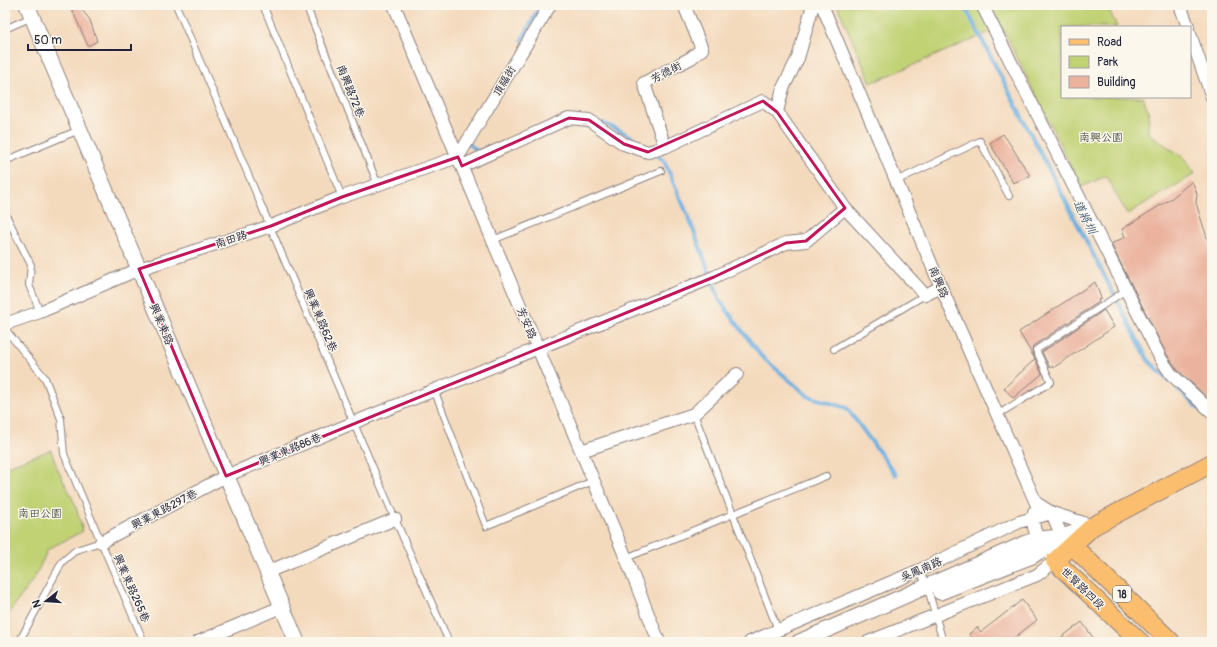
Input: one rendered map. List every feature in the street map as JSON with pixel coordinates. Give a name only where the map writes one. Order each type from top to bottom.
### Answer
[{"type":"main road","points":[[1068,541],[1212,462]]},
{"type":"main road","name":"世賢路四段","points":[[1140,642],[1046,550],[1068,541],[1171,642]]},
{"type":"street","name":"芳安路","points":[[394,5],[594,481],[659,642]]},
{"type":"street","name":"頂福街","points":[[460,161],[550,5]]},
{"type":"street","name":"芳德街","points":[[665,147],[644,83],[691,58],[702,49],[684,5]]},
{"type":"street","points":[[813,5],[798,58],[783,88],[777,112],[845,208],[925,295],[941,287]]},
{"type":"street","name":"南興路","points":[[822,5],[941,287],[1036,503]]},
{"type":"street","points":[[982,5],[1161,359],[1171,374],[1212,412]]},
{"type":"street","points":[[1180,5],[1188,26]]},
{"type":"street","name":"興業東路","points":[[29,11],[297,642]]},
{"type":"street","points":[[1191,37],[1212,97]]},
{"type":"street","name":"南田路","points":[[5,324],[40,312],[139,269],[271,226],[342,197],[460,161],[569,118],[590,120],[624,144],[648,152],[665,147],[763,101],[777,112]]},
{"type":"street","name":"興業東路86巷","points":[[226,476],[434,389],[714,277],[786,243],[806,241],[845,208]]},
{"type":"street","points":[[581,451],[694,414],[737,374]]},
{"type":"street","name":"興業東路297巷","points":[[101,542],[226,476]]},
{"type":"street","points":[[868,642],[1037,575],[1046,550],[1032,519],[1036,503],[1052,513],[1093,526]]},
{"type":"street","points":[[1052,513],[1068,541]]},
{"type":"street","name":"吳鳳南路","points":[[750,642],[920,570],[1019,522],[1052,513]]},
{"type":"street","points":[[267,572],[395,519]]},
{"type":"street","name":"吳鳳南路","points":[[799,642],[929,592],[1032,556],[1068,541]]},
{"type":"street","name":"吳鳳南路","points":[[819,642],[929,592]]},
{"type":"street","points":[[198,642],[281,607]]},
{"type":"lane","name":"興業東路62巷","points":[[176,5],[271,226],[352,423],[450,642]]},
{"type":"lane","points":[[263,5],[342,197]]},
{"type":"lane","name":"南興路72巷","points":[[306,5],[378,185]]},
{"type":"lane","points":[[5,29],[29,11]]},
{"type":"lane","points":[[5,161],[80,130]]},
{"type":"lane","points":[[896,181],[980,141],[1009,196]]},
{"type":"lane","points":[[493,240],[661,171]]},
{"type":"lane","points":[[5,213],[31,265],[29,285],[40,312]]},
{"type":"lane","points":[[997,415],[1052,382],[1036,350],[1126,290]]},
{"type":"lane","points":[[834,349],[925,295]]},
{"type":"lane","name":"興業東路265巷","points":[[5,329],[45,378],[61,419],[64,454],[144,642]]},
{"type":"lane","points":[[434,389],[486,526],[594,481]]},
{"type":"lane","points":[[694,414],[778,630]]},
{"type":"lane","points":[[626,558],[826,476]]},
{"type":"lane","points":[[19,642],[62,562],[76,550],[101,542]]},
{"type":"lane","points":[[920,570],[929,592],[943,642]]},
{"type":"highlighted area","points":[[763,101],[777,112],[845,208],[806,241],[786,243],[714,277],[226,476],[139,269],[271,226],[342,197],[458,157],[462,166],[569,118],[589,120],[624,144],[648,152]]},
{"type":"green space","name":"南興公園","points":[[837,5],[1105,5],[1117,26],[1061,26],[1061,98],[1143,98],[1149,114],[1148,133],[1184,158],[1195,174],[1127,214],[1106,176],[1081,187],[1002,27],[871,83]]},
{"type":"green space","name":"南田公園","points":[[51,450],[57,468],[75,504],[83,531],[48,549],[35,577],[9,613],[5,623],[5,467]]},
{"type":"building","points":[[70,5],[78,5],[90,20],[97,41],[88,46]]},
{"type":"building","points":[[1003,134],[1030,176],[1013,183],[990,143]]},
{"type":"building","points":[[1192,181],[1197,194],[1196,203],[1212,254],[1212,402],[1177,369],[1167,355],[1111,244],[1125,237],[1122,229],[1172,198]]},
{"type":"building","points":[[1095,282],[1101,298],[1098,300],[1099,302],[1033,346],[1032,350],[1035,359],[1019,332]]},
{"type":"building","points":[[1104,310],[1114,327],[1053,368],[1052,366],[1050,368],[1042,352]]},
{"type":"building","points":[[1035,359],[1042,374],[1013,398],[1004,388]]},
{"type":"building","points":[[1022,600],[1037,620],[1009,642],[968,642],[973,639],[969,634],[977,627],[981,632]]},
{"type":"building","points":[[1082,622],[1096,642],[1055,642]]},
{"type":"waterway","points":[[522,40],[541,5]]},
{"type":"waterway","name":"道將圳","points":[[964,5],[1148,360],[1169,381]]},
{"type":"waterway","points":[[603,123],[629,135],[644,146]]},
{"type":"waterway","points":[[468,143],[478,152],[487,149]]},
{"type":"waterway","points":[[653,152],[664,161],[689,218],[720,301],[761,356],[808,396],[847,408],[896,475]]},
{"type":"waterway","name":"道將圳","points":[[1177,388],[1212,420]]}]
